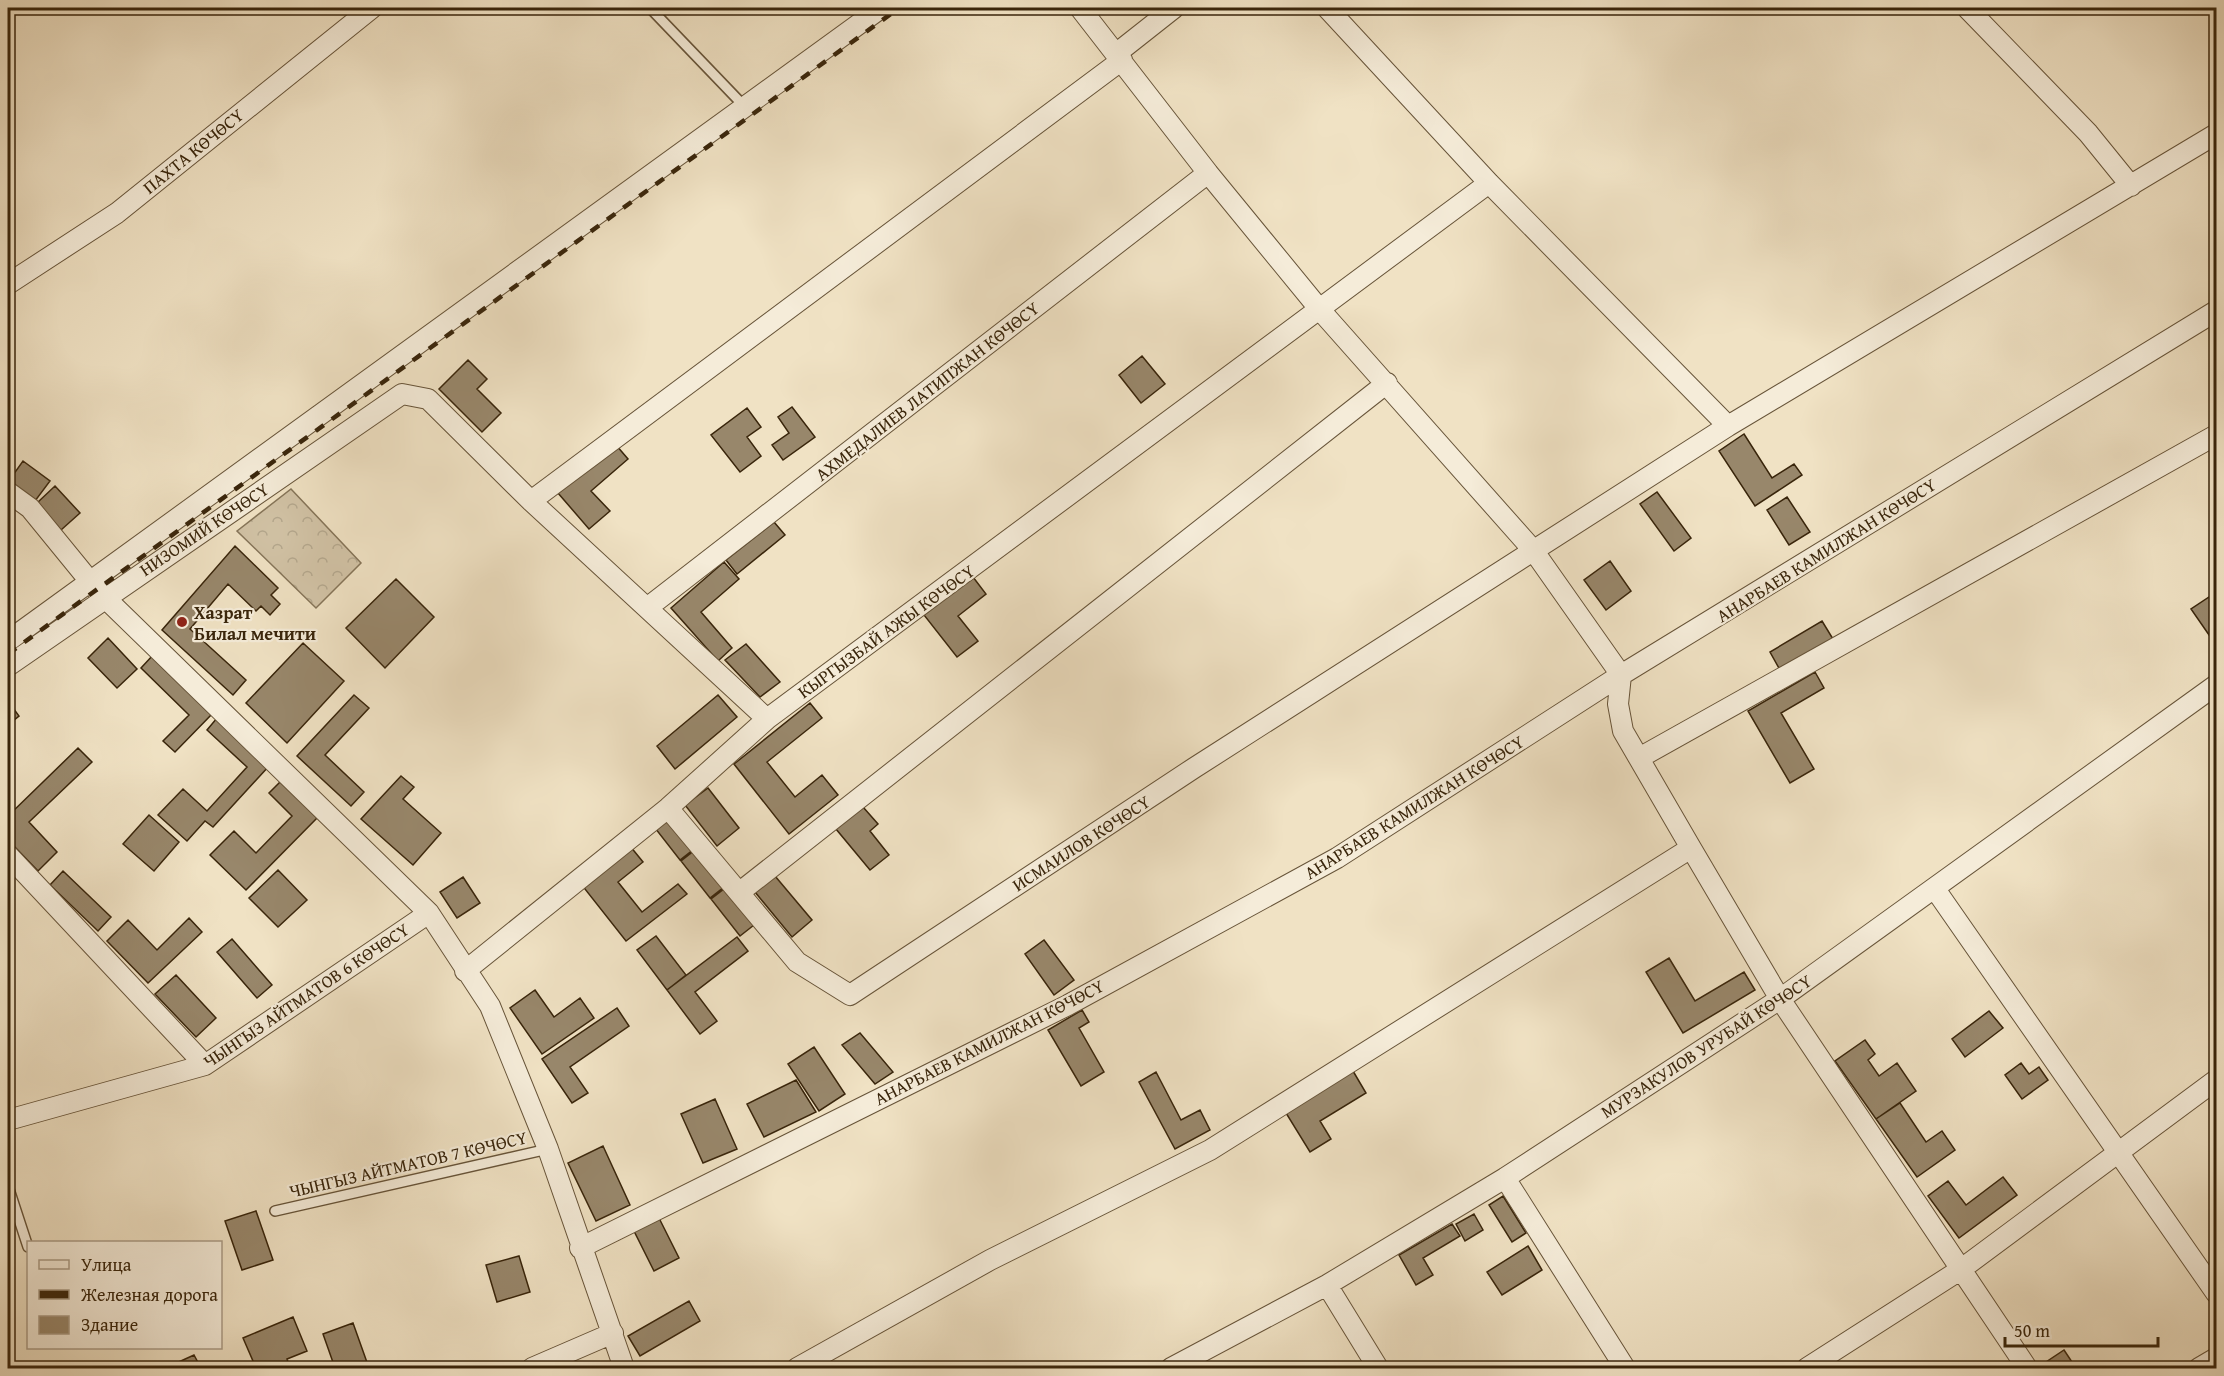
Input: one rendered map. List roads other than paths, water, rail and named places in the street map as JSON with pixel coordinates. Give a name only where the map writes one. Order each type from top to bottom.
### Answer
[{"type":"street","name":"ПАХТА КӨЧӨСҮ","points":[[8,284],[117,213],[372,8]]},
{"type":"street","points":[[8,641],[881,8]]},
{"type":"street","points":[[1080,8],[1208,173],[1321,311],[1533,550],[1621,675],[1618,704],[1623,731],[1691,848],[1780,999],[2027,1368]]},
{"type":"street","points":[[767,719],[531,501],[1119,57],[1174,8]]},
{"type":"street","points":[[1327,8],[1489,183],[1728,426]]},
{"type":"street","points":[[1967,8],[2088,133],[2131,186]]},
{"type":"street","points":[[1533,550],[1728,426],[2217,134]]},
{"type":"street","name":"АХМЕДАЛИЕВ ЛАТИПЖАН КӨЧӨСҮ","points":[[647,608],[1208,173]]},
{"type":"street","name":"КЫРГЫЗБАЙ АЖЫ КӨЧӨСҮ","points":[[465,970],[668,808],[767,719],[1321,311],[1489,183]]},
{"type":"street","name":"АНАРБАЕВ КАМИЛЖАН КӨЧӨСҮ","points":[[580,1248],[1068,1005],[1336,858],[1621,675],[2217,311]]},
{"type":"street","points":[[740,892],[1387,383]]},
{"type":"street","name":"НИЗОМИЙ КӨЧӨСҮ","points":[[8,666],[104,597],[402,394],[428,399],[531,501]]},
{"type":"street","points":[[1639,758],[2217,435]]},
{"type":"street","points":[[8,492],[30,508],[104,597],[429,913],[490,1006],[548,1149],[580,1248],[624,1368]]},
{"type":"street","name":"ИСМАИЛОВ КӨЧӨСҮ","points":[[668,808],[798,962],[850,995],[1194,768],[1533,550]]},
{"type":"street","name":"МУРЗАКУЛОВ УРУБАЙ КӨЧӨСҮ","points":[[1171,1368],[1327,1285],[1505,1178],[1780,999],[2217,685]]},
{"type":"street","points":[[796,1368],[990,1260],[1210,1150],[1691,848]]},
{"type":"street","points":[[8,855],[205,1065]]},
{"type":"street","points":[[1935,889],[2217,1293]]},
{"type":"street","name":"ЧЫНГЫЗ АЙТМАТОВ 6 КӨЧӨСҮ","points":[[8,1120],[205,1065],[429,913]]},
{"type":"street","points":[[1807,1368],[1960,1270],[2217,1080]]},
{"type":"street","points":[[1505,1178],[1625,1368]]},
{"type":"street","points":[[1327,1285],[1378,1368]]},
{"type":"street","points":[[531,1368],[613,1333]]},
{"type":"street","points":[[2199,1368],[2217,1358]]},
{"type":"lane","points":[[650,8],[744,106]]},
{"type":"lane","name":"ЧЫНГЫЗ АЙТМАТОВ 7 КӨЧӨСҮ","points":[[275,1211],[548,1149]]},
{"type":"lane","points":[[8,1186],[27,1244]]},
{"type":"railway","points":[[8,654],[899,8]]},
{"type":"place","name":"Хазрат Билал мечити","points":[[182,622]]}]
